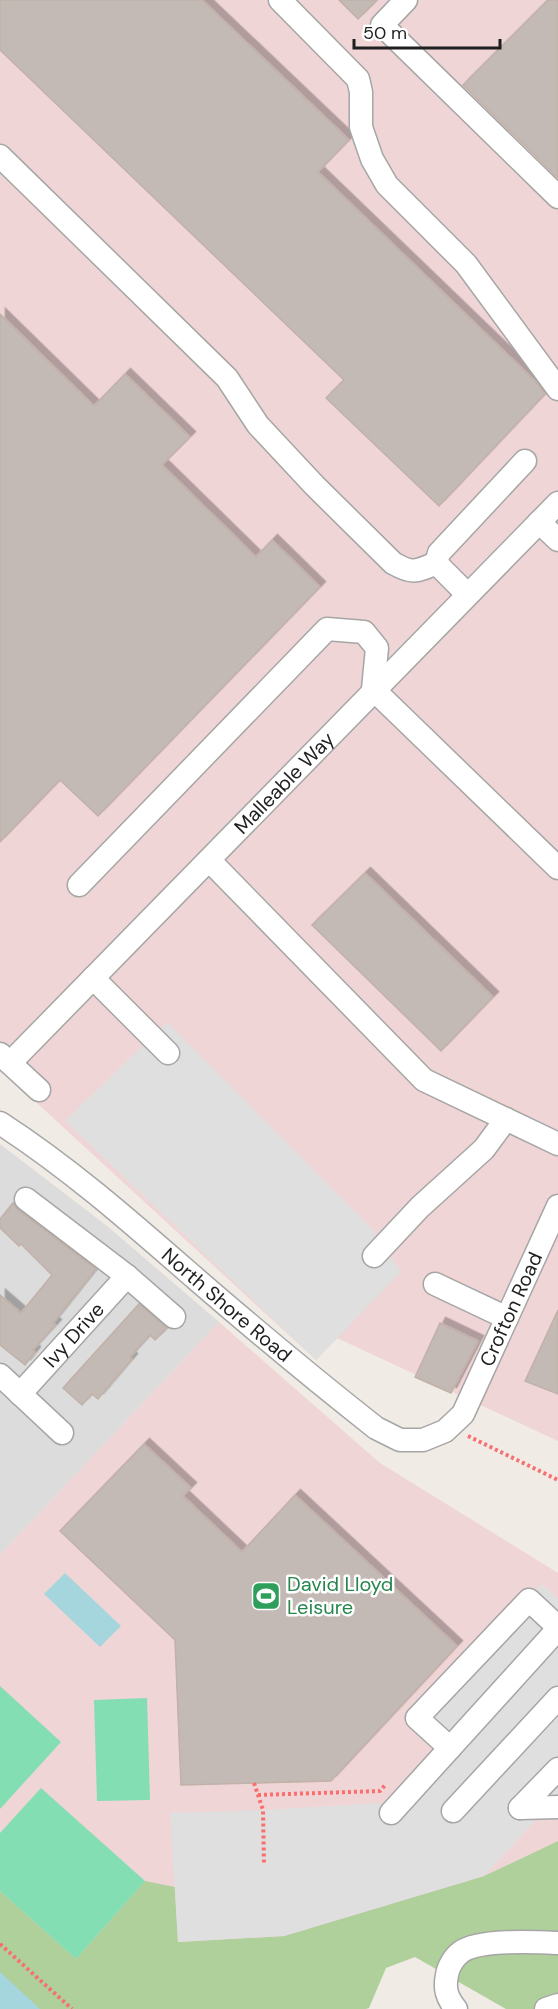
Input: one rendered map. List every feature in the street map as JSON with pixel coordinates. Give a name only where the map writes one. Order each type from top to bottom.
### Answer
[{"type":"street","points":[[280,0],[358,79],[361,92],[361,127],[372,159],[387,184],[466,264],[558,389]]},
{"type":"street","points":[[406,0],[382,25],[558,197]]},
{"type":"street","points":[[0,156],[227,378],[258,425],[315,486],[393,563],[406,571],[416,572],[436,564]]},
{"type":"street","points":[[436,564],[439,553],[525,461]]},
{"type":"street","name":"Malleable Way","points":[[39,1090],[5,1058],[93,978],[373,689],[558,503]]},
{"type":"street","points":[[540,522],[558,540]]},
{"type":"street","points":[[436,564],[467,594]]},
{"type":"street","points":[[79,885],[327,629],[364,632],[377,648],[373,689],[558,868]]},
{"type":"street","points":[[209,860],[424,1080],[558,1144]]},
{"type":"street","points":[[93,978],[168,1053]]},
{"type":"street","points":[[374,1256],[420,1207],[484,1149],[501,1116]]},
{"type":"street","name":"North Shore Road","points":[[0,1122],[41,1149],[111,1204],[198,1280],[376,1428],[400,1440],[423,1440],[464,1424]]},
{"type":"street","points":[[26,1199],[127,1276],[174,1317]]},
{"type":"street","name":"Crofton Road","points":[[464,1424],[507,1318],[558,1206]]},
{"type":"street","name":"Ivy Drive","points":[[8,1389],[127,1276]]},
{"type":"street","points":[[435,1284],[507,1318]]},
{"type":"street","points":[[8,1389],[62,1433]]},
{"type":"street","points":[[391,1813],[450,1748],[558,1628],[529,1600],[417,1718],[450,1748]]},
{"type":"street","points":[[453,1811],[558,1698]]},
{"type":"street","points":[[558,1769],[520,1808],[558,1807]]},
{"type":"street","points":[[456,2009],[448,1999],[445,1985],[448,1967],[462,1951],[486,1945],[521,1942],[558,1943]]},
{"type":"street","points":[[546,2009],[558,2005]]},
{"type":"path","points":[[464,1424],[558,1480]]},
{"type":"path","points":[[254,1783],[263,1810],[264,1865]]},
{"type":"path","points":[[258,1795],[380,1791],[387,1783]]},
{"type":"path","points":[[0,1944],[72,2009]]},
{"type":"shaded area","points":[[0,0],[558,0],[558,1441],[337,1338],[316,1360],[0,1069]]},
{"type":"shaded area","points":[[167,1022],[375,1232],[401,1272],[316,1360],[65,1121]]},
{"type":"shaded area","points":[[0,1144],[107,1226],[219,1322],[0,1555]]},
{"type":"shaded area","points":[[219,1322],[380,1463],[558,1573],[558,1841],[484,1876],[117,2008],[0,1902],[0,1555]]},
{"type":"shaded area","points":[[542,1584],[558,1599],[558,1807],[548,1807],[484,1876],[284,1936],[178,1942],[170,1813],[416,1801],[452,1762],[408,1722]]},
{"type":"green space","points":[[0,1686],[61,1742],[0,1809]]},
{"type":"green space","points":[[147,1698],[150,1800],[97,1801],[94,1700]]},
{"type":"green space","points":[[41,1788],[145,1881],[76,1959],[0,1891],[0,1833]]},
{"type":"green space","points":[[558,1841],[558,2009],[506,2009],[415,1957],[386,1968],[369,2008],[366,2009],[39,2009],[0,1973],[0,1891],[76,1959],[145,1881],[175,1887],[178,1942],[284,1936],[484,1876]]},
{"type":"water","points":[[65,1573],[121,1626],[100,1647],[44,1594]]},
{"type":"water","points":[[0,1972],[40,2009],[0,2009]]},
{"type":"building","points":[[0,0],[202,0],[349,140],[318,172],[535,381],[545,394],[439,506],[326,398],[344,380],[0,50]]},
{"type":"building","points":[[339,0],[377,0],[358,19]]},
{"type":"building","points":[[548,0],[558,0],[558,178],[463,85]]},
{"type":"building","points":[[0,314],[94,406],[125,374],[190,437],[162,465],[256,557],[272,540],[320,587],[98,816],[60,780],[0,842]]},
{"type":"building","points":[[365,873],[493,997],[441,1051],[312,925]]},
{"type":"building","points":[[13,1203],[18,1210],[96,1269],[53,1323],[56,1325],[33,1350],[35,1352],[25,1365],[0,1345],[0,1295],[21,1313],[52,1275],[21,1244],[19,1246],[0,1228],[0,1219]]},
{"type":"building","points":[[139,1304],[167,1328],[155,1340],[150,1335],[98,1399],[92,1394],[82,1405],[63,1388]]},
{"type":"building","points":[[558,1310],[558,1394],[525,1381]]},
{"type":"building","points":[[440,1323],[478,1341],[451,1393],[415,1377]]},
{"type":"building","name":"David Lloyd Leisure","points":[[144,1444],[191,1488],[183,1496],[242,1552],[295,1495],[457,1646],[331,1781],[181,1785],[175,1640],[60,1531]]},
{"type":"place","name":"David Lloyd Leisure","points":[[266,1596]]}]
